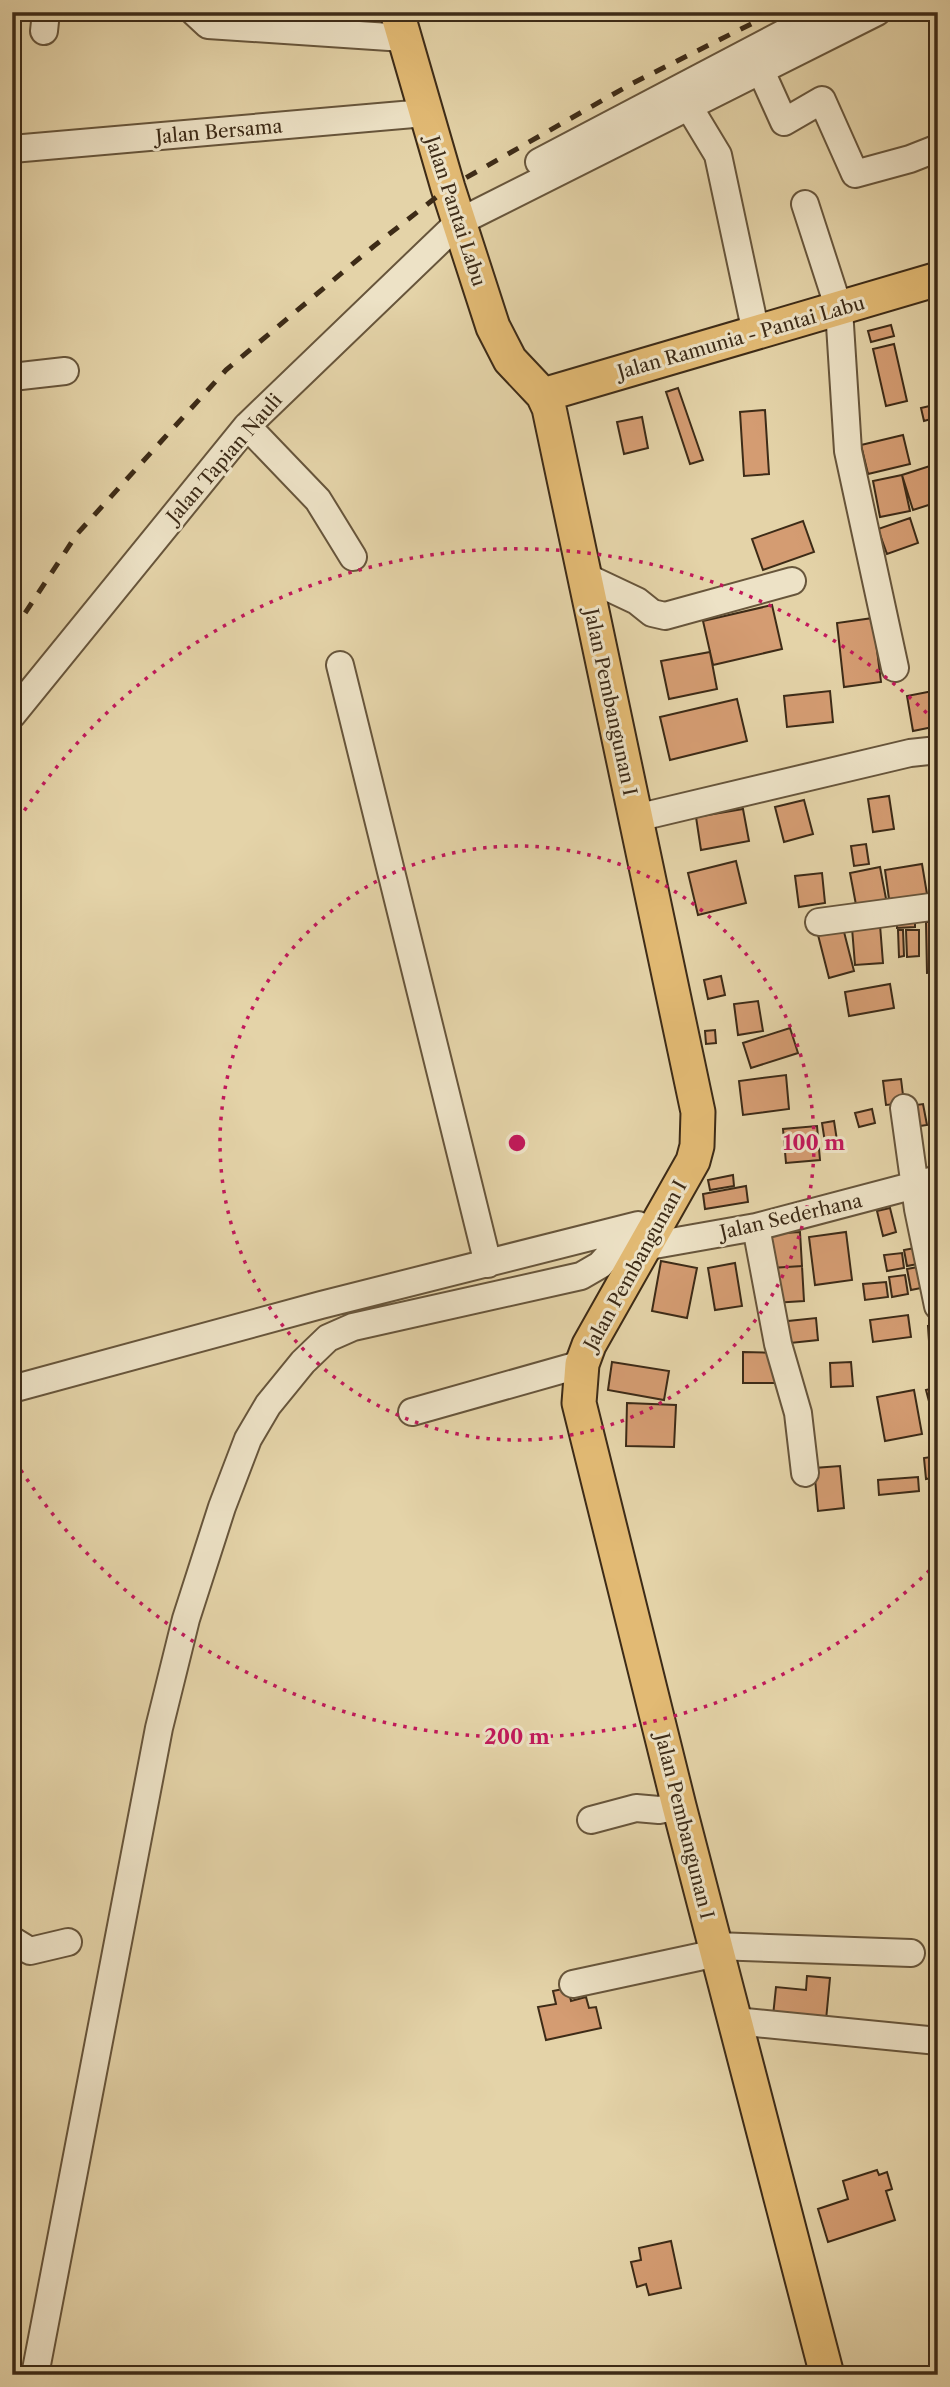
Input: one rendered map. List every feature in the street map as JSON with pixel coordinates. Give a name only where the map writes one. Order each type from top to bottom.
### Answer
[{"type":"main road","name":"Jalan Pantai Labu","points":[[401,25],[425,113],[500,343],[510,360],[543,395]]},
{"type":"main road","name":"Jalan Ramunia - Pantai Labu","points":[[543,395],[937,280]]},
{"type":"main road","name":"Jalan Pembangunan I","points":[[543,395],[555,433],[698,1112],[697,1146],[693,1161],[646,1231],[582,1364],[579,1403],[584,1433],[679,1806],[828,2375]]},
{"type":"street","points":[[194,12],[208,25],[401,25]]},
{"type":"street","points":[[589,146],[824,12]]},
{"type":"street","points":[[589,146],[689,107],[877,12]]},
{"type":"street","points":[[761,71],[784,122],[822,100],[855,174],[910,159],[938,148]]},
{"type":"street","points":[[689,107],[718,155],[756,333]]},
{"type":"street","name":"Jalan Bersama","points":[[12,149],[425,113]]},
{"type":"street","name":"Jalan Tapian Nauli","points":[[12,715],[247,426],[457,215],[589,146]]},
{"type":"street","points":[[805,204],[839,309],[848,451],[895,668]]},
{"type":"street","points":[[12,377],[65,371]]},
{"type":"street","points":[[247,426],[318,500],[353,557]]},
{"type":"street","points":[[584,576],[637,601],[652,613],[665,616],[792,581]]},
{"type":"street","points":[[340,666],[488,1264]]},
{"type":"street","points":[[636,818],[910,753],[938,750]]},
{"type":"street","points":[[819,922],[938,906]]},
{"type":"street","points":[[904,1108],[927,1182],[933,1294],[938,1306]]},
{"type":"street","name":"Jalan Sederhana","points":[[12,1389],[259,1321],[488,1264],[646,1231],[756,1227],[927,1182]]},
{"type":"street","points":[[756,1227],[778,1344],[798,1413],[805,1473]]},
{"type":"street","points":[[35,2375],[64,2237],[110,1975],[159,1728],[187,1619],[222,1507],[248,1438],[287,1380],[328,1338],[353,1327],[581,1276],[646,1231]]},
{"type":"street","points":[[412,1412],[582,1364]]},
{"type":"street","points":[[591,1821],[636,1808],[659,1810],[679,1806]]},
{"type":"street","points":[[12,1940],[30,1951],[68,1942]]},
{"type":"street","points":[[573,1984],[716,1950],[911,1953]]},
{"type":"street","points":[[735,2021],[938,2041]]},
{"type":"building","points":[[891,325],[894,336],[871,342],[868,331]]},
{"type":"building","points":[[894,344],[907,401],[886,406],[873,349]]},
{"type":"building","points":[[678,388],[703,460],[690,464],[666,392]]},
{"type":"building","points":[[938,404],[938,417],[924,421],[921,408]]},
{"type":"building","points":[[765,410],[769,474],[744,476],[740,412]]},
{"type":"building","points":[[642,417],[648,448],[624,454],[617,422]]},
{"type":"building","points":[[903,435],[910,464],[868,474],[861,445]]},
{"type":"building","points":[[933,465],[938,480],[938,502],[913,510],[902,475]]},
{"type":"building","points":[[902,475],[910,511],[880,517],[873,481]]},
{"type":"building","points":[[910,518],[918,543],[887,554],[878,529]]},
{"type":"building","points":[[803,521],[814,552],[763,570],[752,539]]},
{"type":"building","points":[[772,605],[782,649],[713,665],[703,621]]},
{"type":"building","points":[[873,618],[881,682],[844,687],[837,623]]},
{"type":"building","points":[[710,652],[717,689],[669,699],[661,661]]},
{"type":"building","points":[[938,690],[938,726],[913,731],[907,696]]},
{"type":"building","points":[[830,691],[833,722],[787,727],[784,696]]},
{"type":"building","points":[[737,699],[747,741],[670,760],[660,717]]},
{"type":"building","points":[[889,796],[894,829],[873,832],[868,799]]},
{"type":"building","points":[[804,800],[813,834],[784,842],[775,807]]},
{"type":"building","points":[[743,809],[749,841],[701,850],[696,817]]},
{"type":"building","points":[[866,844],[869,864],[854,866],[851,846]]},
{"type":"building","points":[[736,861],[746,903],[698,915],[688,873]]},
{"type":"building","points":[[922,864],[927,894],[915,896],[916,903],[901,905],[900,898],[889,899],[885,870]]},
{"type":"building","points":[[880,867],[887,904],[857,910],[850,873]]},
{"type":"building","points":[[822,873],[825,903],[799,907],[795,876]]},
{"type":"building","points":[[915,922],[915,927],[897,928],[897,923]]},
{"type":"building","points":[[926,922],[938,922],[938,972],[927,973]]},
{"type":"building","points":[[880,925],[883,963],[855,965],[852,928]]},
{"type":"building","points":[[843,928],[854,971],[829,978],[818,935]]},
{"type":"building","points":[[898,930],[903,930],[904,956],[899,957]]},
{"type":"building","points":[[906,930],[919,930],[919,956],[907,957]]},
{"type":"building","points":[[721,976],[725,995],[708,999],[704,980]]},
{"type":"building","points":[[890,984],[894,1008],[849,1016],[845,992]]},
{"type":"building","points":[[758,1001],[763,1031],[738,1035],[734,1004]]},
{"type":"building","points":[[790,1028],[798,1053],[751,1068],[743,1043]]},
{"type":"building","points":[[715,1030],[716,1043],[706,1044],[705,1031]]},
{"type":"building","points":[[786,1075],[789,1109],[743,1115],[739,1081]]},
{"type":"building","points":[[901,1079],[904,1103],[886,1105],[883,1081]]},
{"type":"building","points":[[923,1104],[927,1125],[913,1127],[909,1106]]},
{"type":"building","points":[[938,1105],[938,1123],[934,1124],[930,1107]]},
{"type":"building","points":[[872,1109],[875,1123],[859,1127],[855,1113]]},
{"type":"building","points":[[834,1121],[838,1147],[826,1149],[822,1123]]},
{"type":"building","points":[[817,1126],[820,1160],[786,1163],[783,1129]]},
{"type":"building","points":[[733,1175],[734,1186],[710,1190],[708,1180]]},
{"type":"building","points":[[746,1186],[748,1202],[705,1209],[703,1194]]},
{"type":"building","points":[[890,1208],[896,1232],[883,1236],[877,1211]]},
{"type":"building","points":[[800,1232],[802,1266],[771,1268],[769,1234]]},
{"type":"building","points":[[846,1232],[852,1280],[815,1285],[809,1237]]},
{"type":"building","points":[[920,1247],[923,1263],[907,1266],[904,1250]]},
{"type":"building","points":[[902,1253],[904,1268],[887,1271],[884,1255]]},
{"type":"building","points":[[661,1261],[697,1268],[687,1318],[652,1311]]},
{"type":"building","points":[[735,1263],[742,1306],[715,1310],[708,1268]]},
{"type":"building","points":[[802,1266],[804,1301],[773,1303],[771,1268]]},
{"type":"building","points":[[923,1266],[926,1287],[911,1290],[907,1269]]},
{"type":"building","points":[[905,1275],[908,1294],[892,1297],[889,1277]]},
{"type":"building","points":[[886,1282],[888,1297],[865,1300],[863,1284]]},
{"type":"building","points":[[908,1315],[911,1337],[873,1342],[870,1320]]},
{"type":"building","points":[[816,1318],[818,1340],[781,1344],[779,1322]]},
{"type":"building","points":[[938,1325],[938,1355],[930,1356],[928,1326]]},
{"type":"building","points":[[743,1352],[778,1353],[777,1383],[743,1383]]},
{"type":"building","points":[[612,1362],[669,1371],[664,1400],[608,1390]]},
{"type":"building","points":[[851,1362],[853,1386],[831,1387],[830,1363]]},
{"type":"building","points":[[938,1387],[938,1407],[931,1409],[926,1390]]},
{"type":"building","points":[[914,1390],[922,1434],[885,1441],[877,1397]]},
{"type":"building","points":[[627,1403],[676,1405],[674,1447],[626,1446]]},
{"type":"building","points":[[938,1456],[938,1477],[926,1479],[924,1458]]},
{"type":"building","points":[[840,1466],[844,1508],[818,1511],[814,1468]]},
{"type":"building","points":[[918,1477],[919,1491],[879,1495],[878,1480]]},
{"type":"building","points":[[938,1481],[938,1504],[933,1505],[929,1483]]},
{"type":"building","points":[[938,1534],[938,1552],[933,1552],[931,1535]]},
{"type":"building","points":[[807,1976],[830,1978],[826,2020],[773,2016],[776,1987],[806,1990]]},
{"type":"building","points":[[568,1988],[571,2001],[586,1997],[589,2008],[596,2007],[601,2028],[546,2040],[538,2007],[556,2004],[553,1991]]},
{"type":"building","points":[[877,2170],[879,2175],[887,2172],[892,2189],[886,2191],[895,2220],[828,2242],[818,2209],[848,2199],[843,2181]]},
{"type":"building","points":[[671,2241],[681,2288],[649,2295],[646,2284],[637,2287],[631,2262],[641,2260],[639,2248]]},
{"type":"railway","points":[[12,633],[77,534],[226,370],[374,246],[448,188],[633,83],[775,12]]}]
